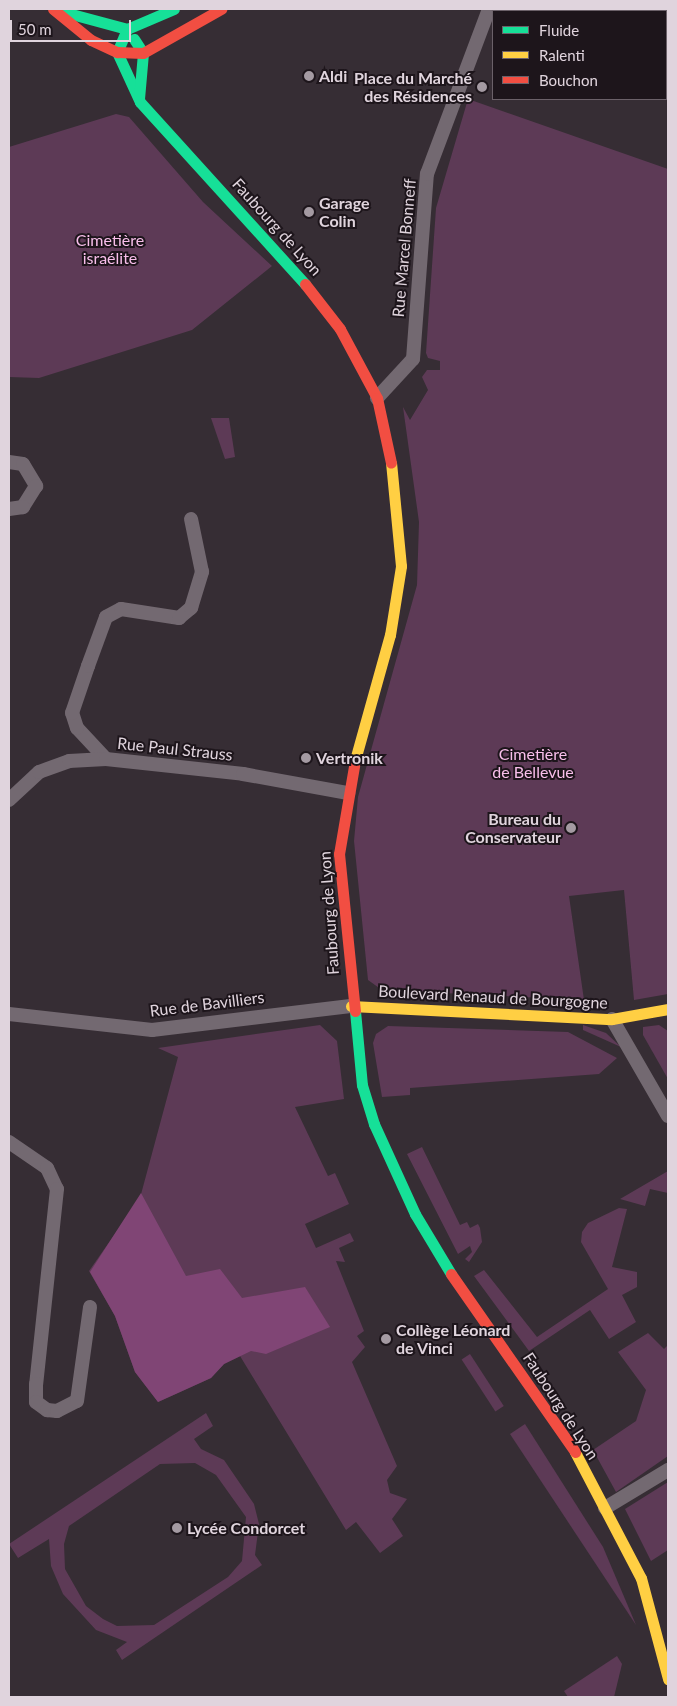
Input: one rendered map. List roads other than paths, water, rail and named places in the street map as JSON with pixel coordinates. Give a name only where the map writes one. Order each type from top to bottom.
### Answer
[{"type":"street","points":[[53,9],[126,29],[144,53],[139,99]]},
{"type":"street","points":[[53,9],[91,40],[117,52],[144,53],[221,9]]},
{"type":"street","points":[[117,52],[126,29],[174,9]]},
{"type":"street","name":"Rue Marcel Bonneff","points":[[377,398],[413,359],[422,198],[448,117],[489,9]]},
{"type":"street","name":"Faubourg de Lyon","points":[[117,52],[139,99],[155,122],[284,256],[340,329],[377,398],[397,489],[401,566],[390,635],[348,793],[339,854],[351,1006],[368,1107],[414,1214],[459,1288],[572,1447],[605,1508],[640,1578],[656,1622],[668,1679]]},
{"type":"street","points":[[9,462],[23,464],[36,486],[23,507],[9,509]]},
{"type":"street","points":[[106,759],[77,728],[72,713],[97,642],[106,617],[121,609],[162,619],[179,618],[191,608],[202,572],[191,519]]},
{"type":"street","name":"Rue Paul Strauss","points":[[9,800],[39,772],[69,761],[106,759],[243,774],[348,793]]},
{"type":"street","name":"Rue de Bavilliers","points":[[9,1014],[152,1030],[351,1006]]},
{"type":"street","name":"Boulevard Renaud de Bourgogne","points":[[351,1006],[612,1019],[668,1116]]},
{"type":"street","points":[[612,1019],[668,1009]]},
{"type":"street","points":[[9,1142],[47,1168],[57,1189],[36,1384],[36,1402],[47,1410],[57,1412],[77,1401],[90,1307]]},
{"type":"street","points":[[605,1508],[668,1470]]},
{"type":"place","name":"Aldi","points":[[309,76]]},
{"type":"place","name":"Place du Marché des Résidences","points":[[482,87]]},
{"type":"place","name":"Garage Colin","points":[[309,212]]},
{"type":"place","name":"Vertronik","points":[[306,758]]},
{"type":"place","name":"Bureau du Conservateur","points":[[571,828]]},
{"type":"place","name":"Collège Léonard de Vinci","points":[[386,1339]]},
{"type":"place","name":"Lycée Condorcet","points":[[177,1528]]},
{"type":"park label","name":"Cimetière israélite","points":[[110,249]]},
{"type":"park label","name":"Cimetière de Bellevue","points":[[533,763]]}]
